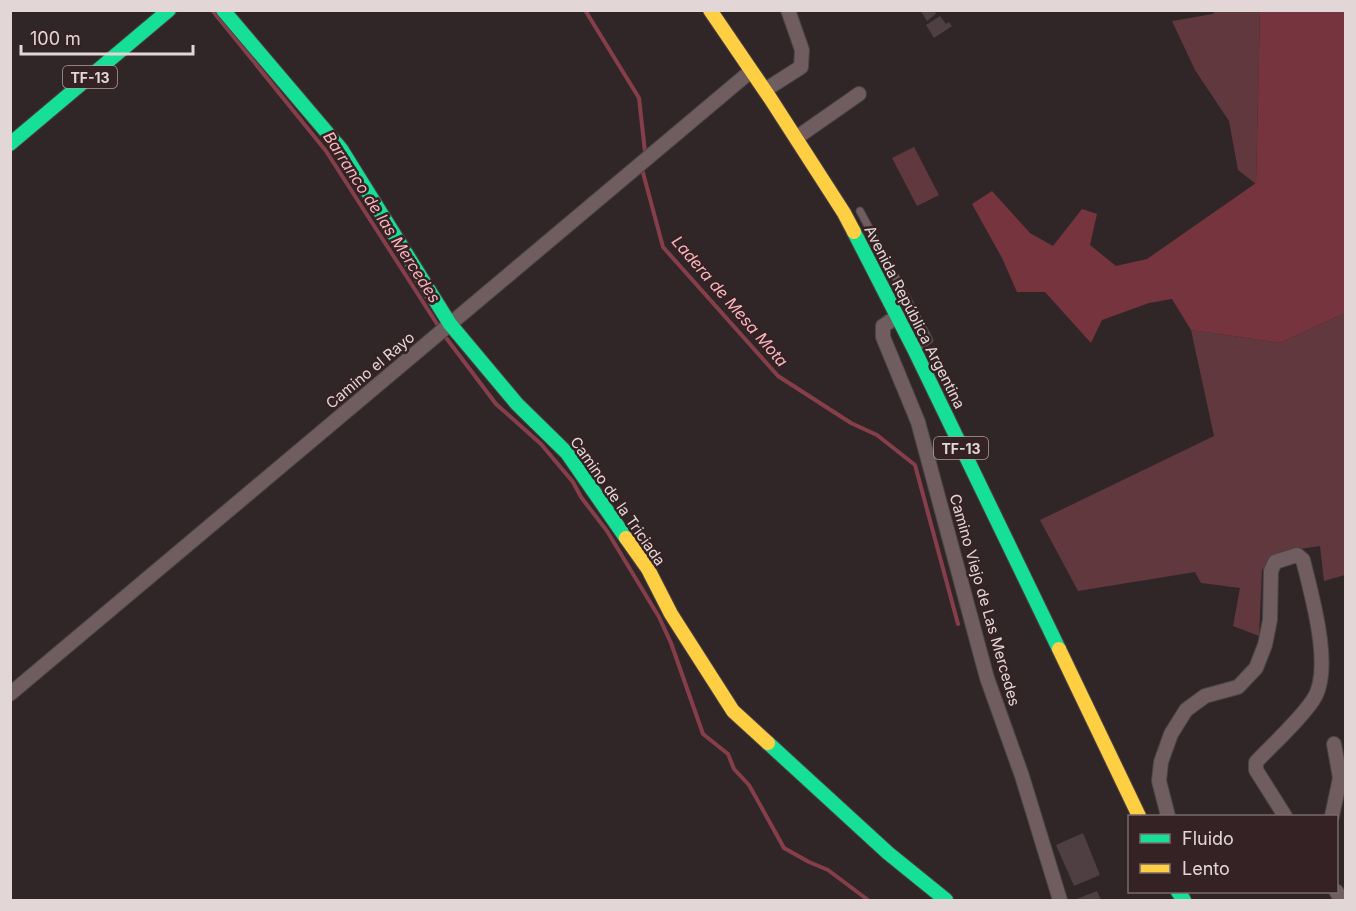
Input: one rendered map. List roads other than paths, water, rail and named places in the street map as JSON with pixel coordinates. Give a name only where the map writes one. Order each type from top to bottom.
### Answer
[{"type":"street","name":"TF-13","points":[[10,144],[169,10]]},
{"type":"street","name":"Camino de la Triciada","points":[[223,10],[341,149],[450,324],[517,404],[567,453],[648,569],[671,614],[733,711],[888,853],[946,900]]},
{"type":"street","name":"Avenida República Argentina","points":[[710,10],[765,90],[844,213],[914,349],[1139,815]]},
{"type":"street","points":[[765,90],[801,67],[802,50],[788,10]]},
{"type":"street","name":"Camino el Rayo","points":[[10,694],[751,71]]},
{"type":"street","points":[[796,138],[859,94]]},
{"type":"street","name":"Camino Viejo de Las Mercedes","points":[[897,316],[883,326],[883,337],[918,422],[987,678],[1022,776],[1060,900]]},
{"type":"street","points":[[1168,815],[1159,781],[1161,762],[1171,734],[1186,710],[1195,703],[1205,696],[1238,687],[1256,668],[1265,645],[1270,620],[1271,571],[1275,562],[1297,555],[1304,560],[1321,636],[1321,679],[1314,699],[1256,762],[1256,770],[1285,815]]},
{"type":"street","points":[[1332,815],[1340,778],[1334,744]]},
{"type":"lane","points":[[860,211],[929,339],[914,349]]},
{"type":"waterway","name":"Barranco de las Mercedes","points":[[212,10],[326,151],[439,327]]},
{"type":"waterway","name":"Ladera de Mesa Mota","points":[[585,10],[639,98],[645,152]]},
{"type":"waterway","name":"Ladera de Mesa Mota","points":[[642,169],[663,247],[778,376],[851,423],[877,435],[915,465],[958,624]]},
{"type":"waterway","name":"Barranco de las Mercedes","points":[[447,339],[496,404],[541,444],[573,482],[581,497],[607,531],[659,617],[671,643],[703,734],[728,754],[734,769],[749,785],[784,848],[828,870],[868,900]]}]
